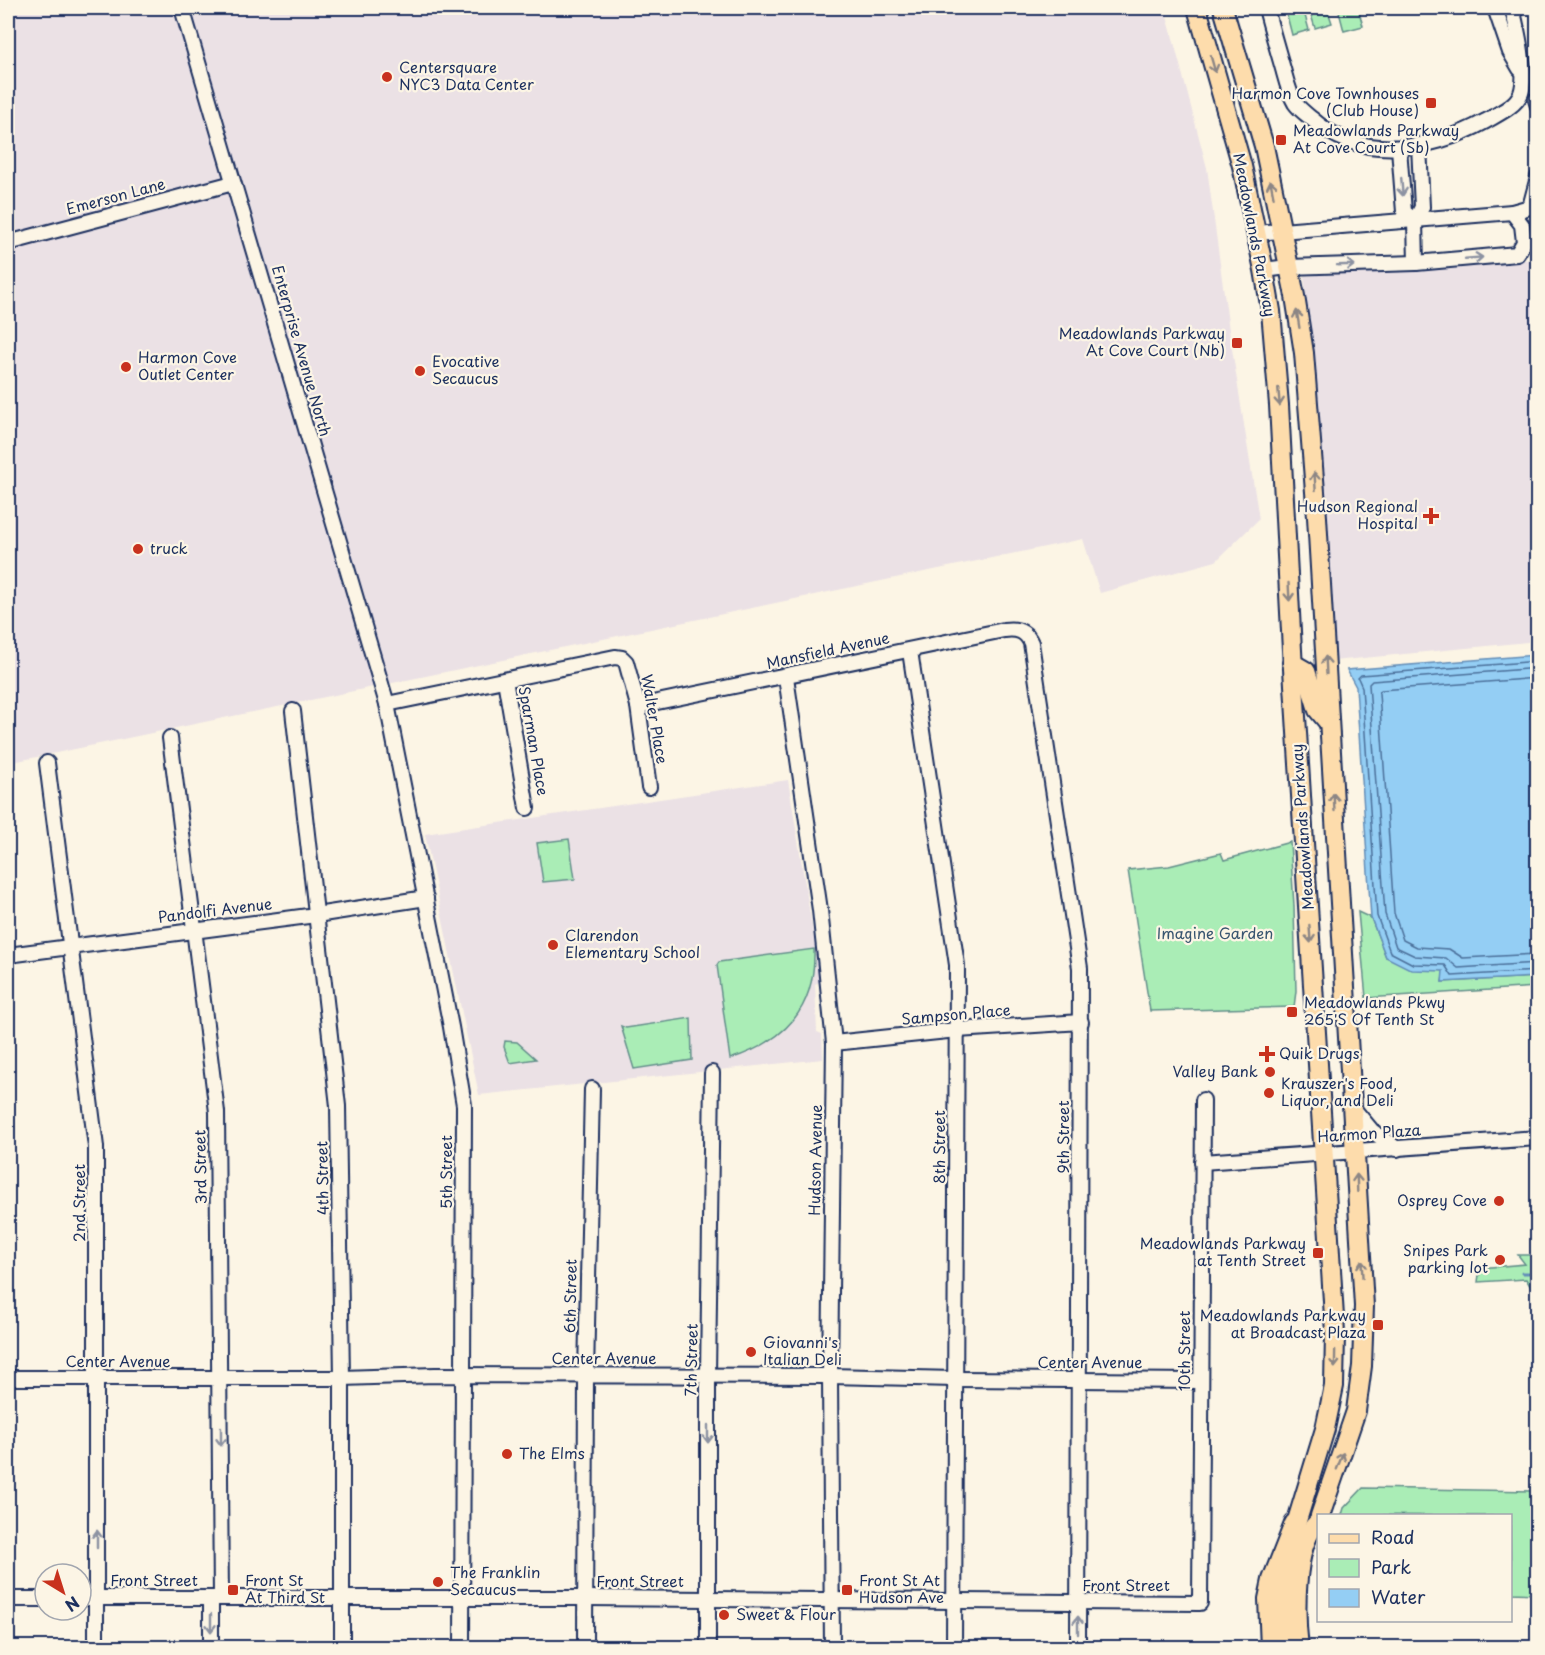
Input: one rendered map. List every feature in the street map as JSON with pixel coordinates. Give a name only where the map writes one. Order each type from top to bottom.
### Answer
[{"type":"highway","points":[[1271,1647],[1269,1599],[1273,1580],[1295,1524]]},
{"type":"main road","name":"Meadowlands Parkway","points":[[1197,8],[1242,166],[1271,311],[1280,405],[1292,663],[1335,1333],[1334,1386],[1325,1429],[1285,1560],[1281,1596],[1285,1647]]},
{"type":"main road","name":"Meadowlands Parkway","points":[[1223,8],[1264,146],[1295,296],[1305,365],[1317,517],[1364,1306],[1362,1366],[1356,1411],[1321,1514]]},
{"type":"main road","points":[[1292,663],[1306,671],[1318,710],[1329,724]]},
{"type":"main road","points":[[1299,1647],[1296,1615],[1299,1574],[1311,1529],[1317,1525]]},
{"type":"main road","name":"Meadowlands Parkway","points":[[1309,1647],[1308,1589],[1317,1530]]},
{"type":"street","name":"Enterprise Avenue North","points":[[182,8],[387,704]]},
{"type":"street","points":[[1266,8],[1287,84],[1295,104],[1318,124],[1338,137],[1358,144],[1400,148],[1450,138],[1491,118],[1515,102],[1523,86],[1521,49],[1512,8]]},
{"type":"street","points":[[1495,8],[1510,52],[1521,71]]},
{"type":"street","points":[[1416,263],[1415,221],[1422,207],[1419,146]]},
{"type":"street","points":[[1400,148],[1404,212],[1415,221]]},
{"type":"street","points":[[1256,233],[1512,212],[1530,207],[1538,177]]},
{"type":"street","name":"Emerson Lane","points":[[8,243],[233,183]]},
{"type":"street","points":[[1264,270],[1288,267],[1416,263],[1517,254],[1524,242],[1522,225],[1512,212]]},
{"type":"street","name":"Mansfield Avenue","points":[[638,706],[1004,630],[1013,629],[1024,633]]},
{"type":"street","name":"9th Street","points":[[1024,633],[1031,643],[1079,955],[1081,1022],[1078,1647]]},
{"type":"street","name":"8th Street","points":[[910,651],[957,965],[954,1647]]},
{"type":"street","name":"Walter Place","points":[[505,680],[615,657],[622,658],[626,662],[638,706],[649,788]]},
{"type":"street","name":"Hudson Avenue","points":[[786,676],[820,910],[834,1043],[830,1376],[832,1647]]},
{"type":"street","points":[[387,704],[505,680]]},
{"type":"street","name":"Sparman Place","points":[[505,680],[527,808]]},
{"type":"street","name":"5th Street","points":[[387,704],[464,1104],[462,1647]]},
{"type":"street","name":"4th Street","points":[[293,711],[338,1106],[342,1378],[342,1647]]},
{"type":"street","name":"3rd Street","points":[[170,738],[217,1112],[220,1378],[216,1598],[211,1647]]},
{"type":"street","name":"2nd Street","points":[[47,763],[96,1148],[96,1647]]},
{"type":"street","name":"Pandolfi Avenue","points":[[8,955],[316,915],[426,898]]},
{"type":"street","name":"Sampson Place","points":[[834,1043],[957,1030],[1081,1022]]},
{"type":"street","name":"7th Street","points":[[708,1647],[708,1376],[712,1073]]},
{"type":"street","name":"6th Street","points":[[585,1647],[586,1375],[592,1089]]},
{"type":"street","name":"10th Street","points":[[1200,1603],[1203,1100]]},
{"type":"street","points":[[1353,1108],[1372,1131],[1397,1149]]},
{"type":"street","name":"Harmon Plaza","points":[[1203,1162],[1538,1138]]},
{"type":"street","name":"Center Avenue","points":[[8,1378],[586,1375],[1201,1381]]},
{"type":"street","name":"Front Street","points":[[93,1598],[585,1598],[1200,1603]]},
{"type":"street","points":[[8,1599],[33,1599]]},
{"type":"shaded area","points":[[8,8],[1165,8],[1207,168],[1229,330],[1259,519],[1216,561],[1100,593],[1083,539],[8,763]]},
{"type":"shaded area","name":"Hudson Regional Hospital","points":[[1537,259],[1537,641],[1333,661],[1316,392],[1304,276]]},
{"type":"shaded area","points":[[788,780],[821,981],[815,984],[817,1032],[822,1034],[823,1059],[479,1095],[425,834]]},
{"type":"green space","points":[[1285,8],[1303,8],[1309,30],[1292,35]]},
{"type":"green space","points":[[1309,8],[1327,8],[1332,23],[1315,28]]},
{"type":"green space","points":[[1338,8],[1358,8],[1363,26],[1344,31]]},
{"type":"green space","points":[[569,839],[575,879],[543,882],[537,843]]},
{"type":"green space","name":"Imagine Garden","points":[[1290,842],[1294,906],[1296,991],[1294,1007],[1150,1011],[1128,870],[1169,866],[1221,853],[1224,860]]},
{"type":"green space","points":[[1358,912],[1371,918],[1386,957],[1444,971],[1442,982],[1537,977],[1537,987],[1366,998]]},
{"type":"green space","points":[[814,949],[809,989],[803,1005],[793,1020],[767,1043],[730,1059],[717,965],[719,962]]},
{"type":"green space","points":[[691,1018],[692,1060],[634,1069],[621,1026],[626,1028]]},
{"type":"green space","points":[[505,1041],[517,1042],[536,1059],[510,1063],[504,1047]]},
{"type":"green space","points":[[1518,1255],[1537,1255],[1537,1297],[1526,1279],[1478,1282],[1480,1268],[1525,1264]]},
{"type":"green space","points":[[1363,1488],[1537,1491],[1537,1594],[1512,1593],[1512,1514],[1342,1514],[1344,1508]]},
{"type":"water","points":[[1537,655],[1537,977],[1442,982],[1443,971],[1412,970],[1386,957],[1371,918],[1356,687],[1347,670]]},
{"type":"waterway","points":[[1522,1273],[1538,1273]]},
{"type":"place","name":"Centersquare NYC3 Data Center","points":[[387,77]]},
{"type":"place","name":"Harmon Cove Townhouses (Club House)","points":[[1431,103]]},
{"type":"place","name":"Meadowlands Parkway At Cove Court (Sb)","points":[[1281,140]]},
{"type":"place","name":"Meadowlands Parkway At Cove Court (Nb)","points":[[1237,343]]},
{"type":"place","name":"Harmon Cove Outlet Center","points":[[126,367]]},
{"type":"place","name":"Evocative Secaucus","points":[[420,371]]},
{"type":"place","name":"Hudson Regional Hospital","points":[[1431,516]]},
{"type":"place","name":"truck","points":[[138,549]]},
{"type":"place","name":"Clarendon Elementary School","points":[[553,945]]},
{"type":"place","name":"Meadowlands Pkwy 265'S Of Tenth St","points":[[1292,1012]]},
{"type":"place","name":"Quik Drugs","points":[[1267,1054]]},
{"type":"place","name":"Valley Bank","points":[[1270,1072]]},
{"type":"place","name":"Krauszer's Food, Liquor, and Deli","points":[[1269,1093]]},
{"type":"place","name":"Osprey Cove","points":[[1499,1201]]},
{"type":"place","name":"Meadowlands Parkway at Tenth Street","points":[[1318,1253]]},
{"type":"place","name":"Snipes Park parking lot","points":[[1500,1260]]},
{"type":"place","name":"Meadowlands Parkway at Broadcast Plaza","points":[[1378,1325]]},
{"type":"place","name":"Giovanni's Italian Deli","points":[[751,1352]]},
{"type":"place","name":"The Elms","points":[[507,1454]]},
{"type":"place","name":"The Franklin Secaucus","points":[[438,1582]]},
{"type":"place","name":"Front St At Third St","points":[[233,1590]]},
{"type":"place","name":"Front St At Hudson Ave","points":[[847,1590]]},
{"type":"place","name":"Sweet & Flour","points":[[724,1615]]}]
